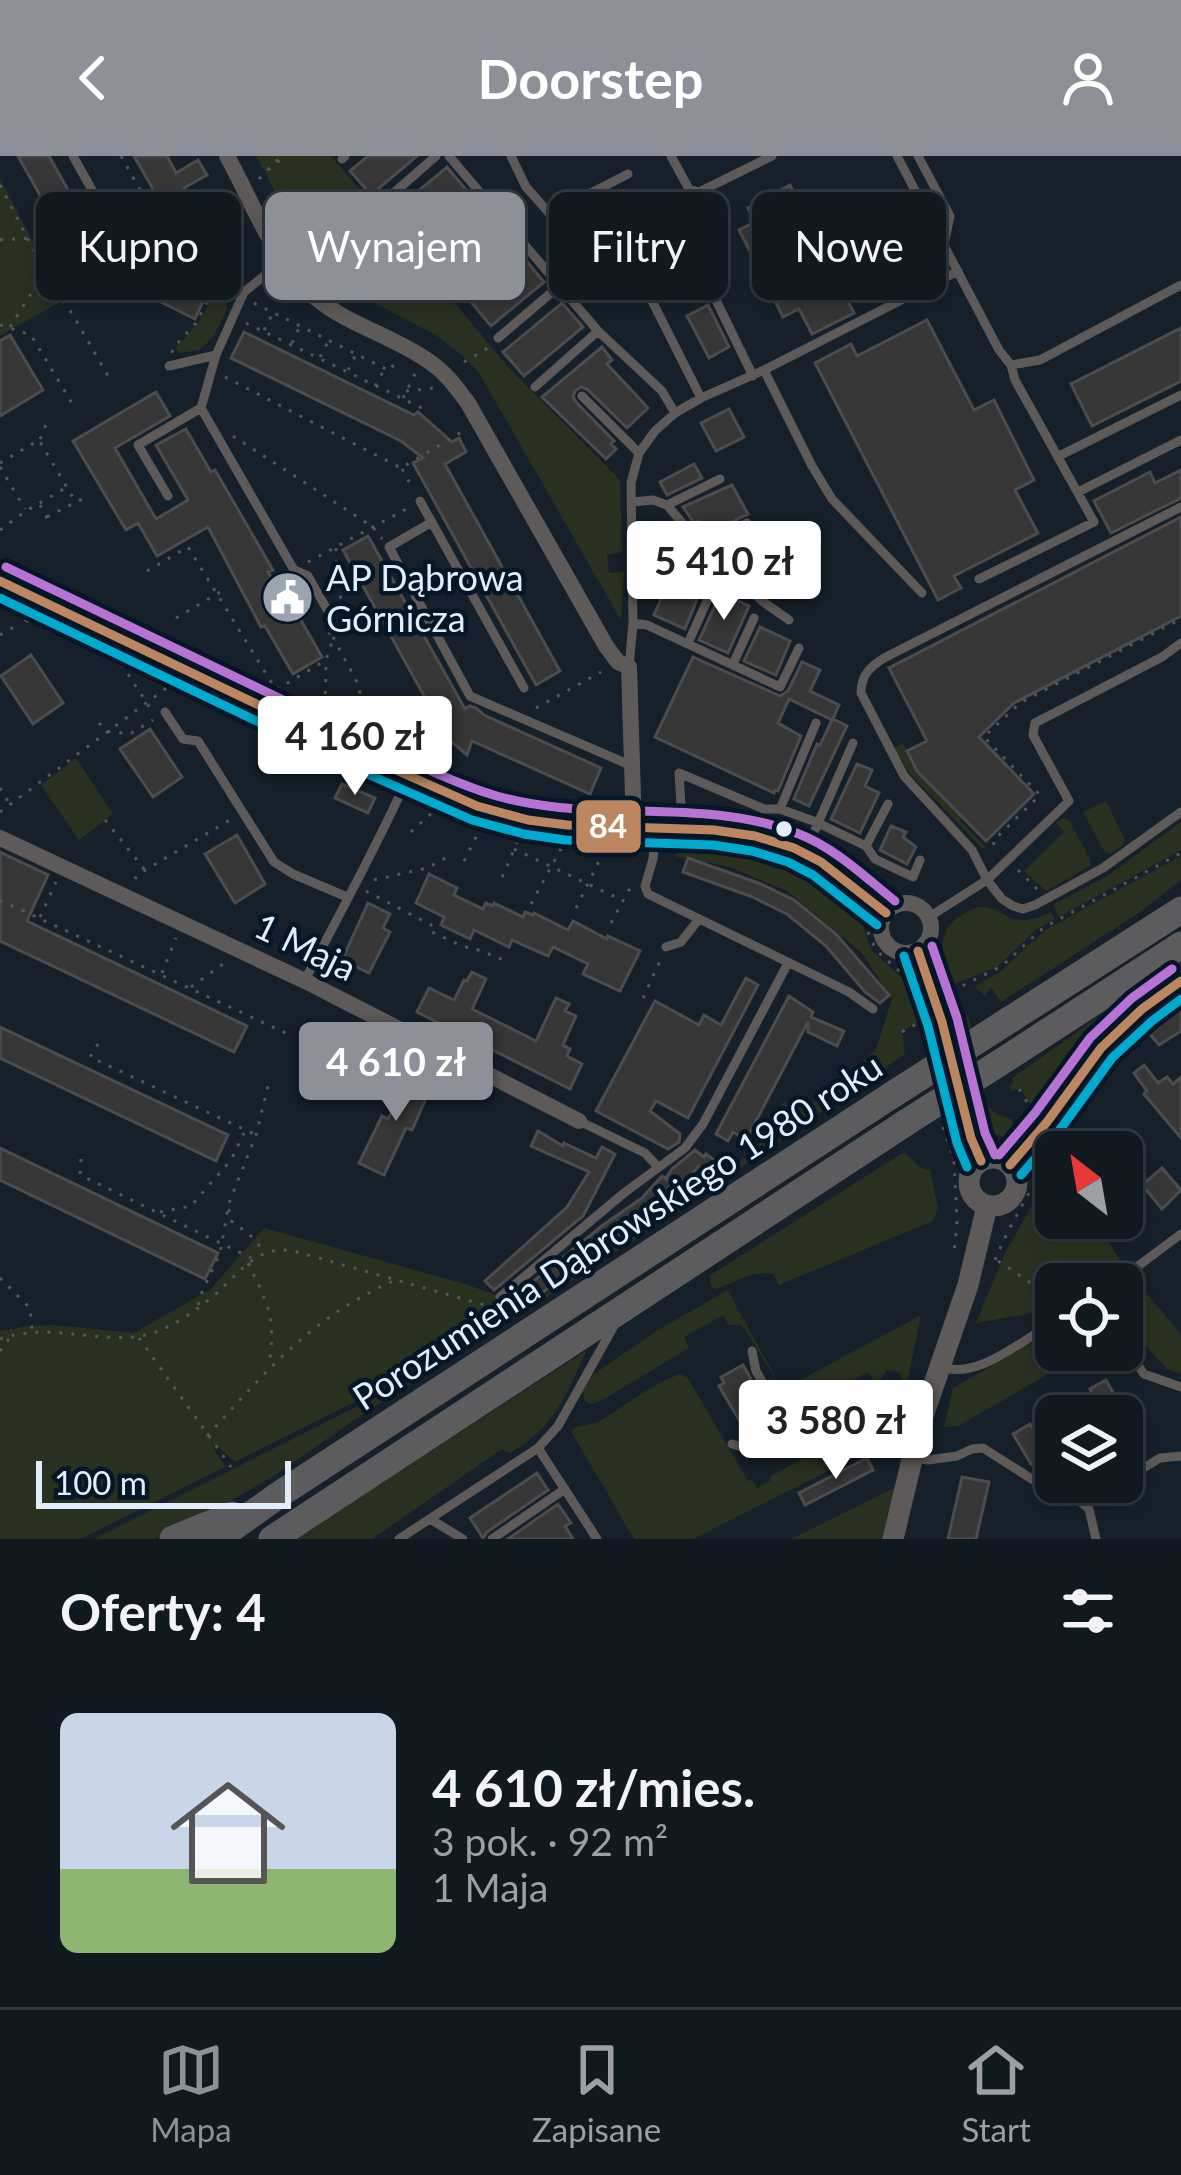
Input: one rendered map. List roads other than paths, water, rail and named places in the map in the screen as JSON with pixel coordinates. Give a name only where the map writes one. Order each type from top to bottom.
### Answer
[{"type":"main road","points":[[1125,946],[1181,890]]},
{"type":"main road","name":"Porozumienia Dąbrowskiego 1980 roku","points":[[217,1539],[1181,910]]},
{"type":"main road","name":"Porozumienia Dąbrowskiego 1980 roku","points":[[272,1539],[1181,945]]},
{"type":"main road","points":[[173,1539],[280,1494]]},
{"type":"street","points":[[227,156],[265,226]]},
{"type":"street","points":[[320,300],[423,357],[448,378],[479,423],[607,646],[618,662],[629,667],[634,828]]},
{"type":"street","points":[[0,581],[477,806],[567,825],[755,836],[821,862],[886,913]]},
{"type":"street","name":"1 Maja","points":[[0,838],[304,980],[579,1121]]},
{"type":"street","points":[[917,905],[929,917],[929,940],[918,950],[902,953],[887,945],[880,929],[892,907],[917,905]]},
{"type":"street","points":[[918,950],[945,1030],[970,1138],[981,1161]]},
{"type":"street","points":[[1010,1166],[1101,1048],[1181,981]]},
{"type":"street","points":[[993,1158],[1010,1166],[1017,1178],[1012,1197],[1000,1205],[986,1206],[972,1195],[968,1182],[981,1161],[993,1158]]},
{"type":"street","points":[[893,1539],[939,1365],[968,1286],[986,1206]]},
{"type":"lane","points":[[73,156],[115,223],[243,295]]},
{"type":"lane","points":[[395,192],[436,156]]},
{"type":"lane","points":[[448,156],[478,192]]},
{"type":"lane","points":[[511,156],[526,188],[550,214],[628,174]]},
{"type":"lane","points":[[671,156],[689,189],[699,193],[772,156]]},
{"type":"lane","points":[[897,156],[916,192]]},
{"type":"lane","points":[[918,156],[937,192]]},
{"type":"lane","points":[[525,248],[549,276]]},
{"type":"lane","points":[[946,248],[1094,522],[979,579]]},
{"type":"lane","points":[[629,667],[631,483],[639,453],[655,431],[701,398],[958,271]]},
{"type":"lane","points":[[168,496],[138,445],[201,408],[216,355],[243,295],[265,277]]},
{"type":"lane","points":[[1011,365],[1040,359],[1181,285]]},
{"type":"lane","points":[[498,338],[549,295]]},
{"type":"lane","points":[[570,300],[662,391],[675,413]]},
{"type":"lane","points":[[717,300],[832,499],[922,593]]},
{"type":"lane","points":[[652,301],[701,398]]},
{"type":"lane","points":[[535,387],[598,331]]},
{"type":"lane","points":[[169,366],[216,355]]},
{"type":"lane","points":[[1059,456],[1181,395]]},
{"type":"lane","points":[[582,396],[639,453]]},
{"type":"lane","points":[[201,408],[295,570],[308,576],[328,613]]},
{"type":"lane","points":[[1078,492],[1181,440]]},
{"type":"lane","points":[[667,505],[720,478]]},
{"type":"lane","points":[[632,502],[652,500],[667,505],[702,546],[789,620]]},
{"type":"lane","points":[[420,501],[524,688]]},
{"type":"lane","points":[[1181,507],[884,658],[861,682],[861,693],[904,776],[972,850],[987,880],[1013,906],[1035,905],[1103,868],[1181,812]]},
{"type":"lane","points":[[432,522],[388,547],[470,696],[633,766]]},
{"type":"lane","points":[[702,546],[747,523]]},
{"type":"lane","points":[[742,583],[770,568]]},
{"type":"lane","points":[[688,643],[717,579]]},
{"type":"lane","points":[[28,618],[25,603],[29,595]]},
{"type":"lane","points":[[733,664],[754,618]]},
{"type":"lane","points":[[633,623],[647,625],[780,687],[799,648]]},
{"type":"lane","points":[[929,917],[987,880],[1069,802],[1033,735],[1035,723],[1180,647]]},
{"type":"lane","points":[[161,715],[183,739],[198,741],[274,862],[347,897]]},
{"type":"lane","points":[[780,809],[816,723]]},
{"type":"lane","points":[[805,853],[853,743]]},
{"type":"lane","points":[[678,829],[679,773],[764,809],[780,809],[816,822],[866,846],[875,859],[913,878],[920,860]]},
{"type":"lane","points":[[304,980],[408,777]]},
{"type":"lane","points":[[866,846],[888,804]]},
{"type":"lane","points":[[656,829],[646,892],[849,992],[873,1009]]},
{"type":"lane","points":[[666,947],[681,942],[699,919]]},
{"type":"lane","points":[[500,1297],[697,1135],[788,963]]},
{"type":"lane","points":[[579,1121],[645,1154],[658,1167]]},
{"type":"lane","points":[[1142,1263],[1181,1234]]},
{"type":"lane","points":[[399,1539],[416,1534],[430,1519],[538,1448],[558,1426],[627,1304]]},
{"type":"lane","points":[[939,1365],[950,1370],[976,1369],[1035,1334]]},
{"type":"lane","points":[[732,1444],[752,1450],[781,1428],[780,1413],[756,1371],[752,1351]]},
{"type":"lane","points":[[1142,1371],[1181,1387]]},
{"type":"lane","points":[[538,1448],[597,1539]]},
{"type":"lane","points":[[912,1458],[957,1456],[983,1448],[1035,1480]]},
{"type":"lane","points":[[1143,1468],[1160,1458],[1181,1456]]},
{"type":"lane","points":[[492,1539],[565,1489]]},
{"type":"lane","points":[[1082,1503],[1089,1509],[1096,1539]]},
{"type":"lane","points":[[430,1519],[463,1539]]},
{"type":"place","name":"AP Dąbrowa Górnicza","points":[[287,598]]}]
